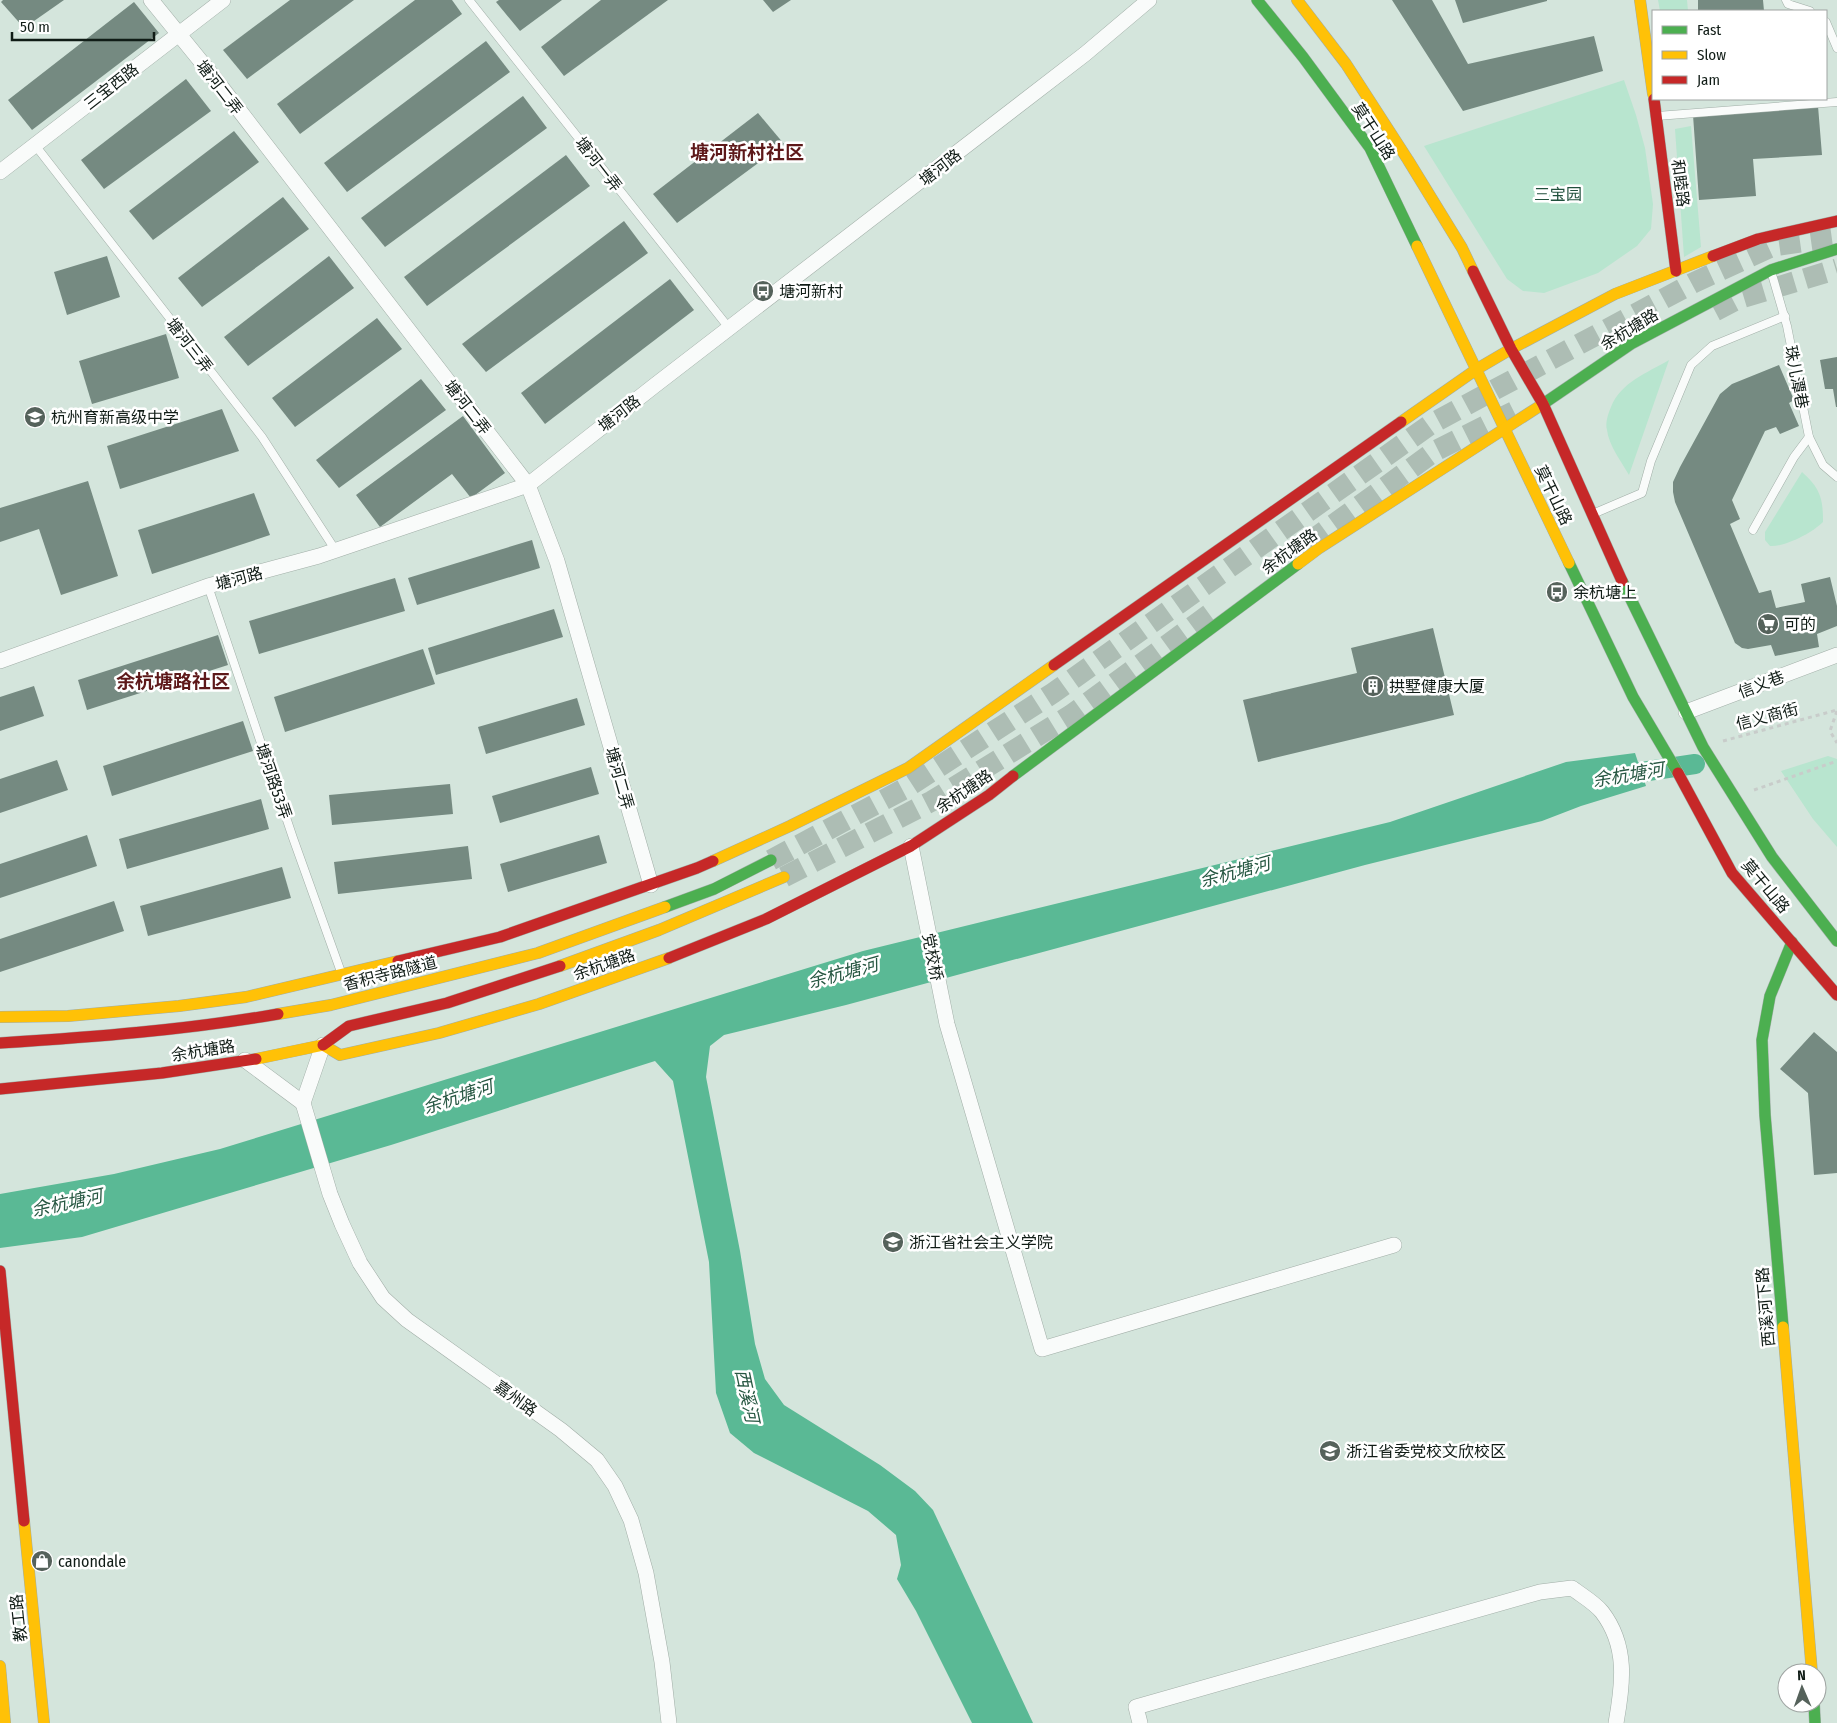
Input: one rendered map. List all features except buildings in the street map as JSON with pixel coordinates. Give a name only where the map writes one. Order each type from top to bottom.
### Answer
[{"type":"main road","name":"莫干山路","points":[[1257,0],[1303,57],[1370,148],[1633,697],[1668,756],[1732,873],[1836,993]]},
{"type":"main road","name":"莫干山路","points":[[1297,0],[1346,64],[1418,175],[1462,248],[1511,349],[1543,404],[1623,582],[1703,747],[1772,857],[1837,941]]},
{"type":"main road","points":[[1640,0],[1652,87]]},
{"type":"main road","name":"和睦路","points":[[1654,100],[1676,271]]},
{"type":"main road","name":"余杭塘路","points":[[0,1018],[68,1016],[179,1006],[246,997],[500,937],[697,868],[790,826],[908,768],[1477,369],[1511,349],[1615,294],[1758,239],[1837,221]]},
{"type":"main road","name":"余杭塘路","points":[[0,1089],[143,1075],[282,1054],[323,1045],[340,1055],[439,1033],[548,1001],[646,967],[766,919],[911,846],[989,795],[1061,739],[1318,549],[1543,404],[1631,344],[1770,270],[1837,249]]},
{"type":"main road","name":"香积寺路隧道","points":[[0,1043],[113,1036],[245,1020],[331,1005],[538,953],[714,889],[771,860]]},
{"type":"main road","points":[[323,1045],[349,1026],[447,1003],[528,978],[659,930],[784,877]]},
{"type":"main road","name":"西溪河下路","points":[[1792,942],[1770,996],[1762,1049],[1765,1114],[1811,1663]]},
{"type":"main road","name":"教工路","points":[[0,1271],[44,1723]]},
{"type":"main road","points":[[0,1666],[6,1723]]},
{"type":"street","name":"塘河二弄","points":[[151,0],[528,485],[557,561],[651,885]]},
{"type":"street","name":"三宝西路","points":[[0,172],[223,0]]},
{"type":"street","name":"塘河路","points":[[0,661],[208,586],[336,551],[528,485],[1086,54],[1150,0]]},
{"type":"street","name":"信义巷","points":[[1686,712],[1837,655]]},
{"type":"street","name":"党校桥","points":[[911,846],[947,1024],[1042,1349],[1394,1245]]},
{"type":"street","points":[[245,1060],[303,1103],[323,1045]]},
{"type":"street","name":"嘉州路","points":[[303,1103],[330,1194],[342,1224],[360,1263],[383,1298],[407,1320],[561,1430],[597,1460],[615,1486],[631,1520],[646,1573],[662,1662],[669,1723]]},
{"type":"street","points":[[1140,1723],[1136,1707],[1540,1592],[1572,1588],[1602,1611],[1618,1640],[1622,1686],[1616,1723]]},
{"type":"lane","name":"塘河一弄","points":[[469,0],[729,328]]},
{"type":"lane","points":[[1786,0],[1788,4],[1807,10]]},
{"type":"lane","points":[[1827,24],[1837,48]]},
{"type":"lane","points":[[1656,116],[1837,102]]},
{"type":"lane","name":"塘河三弄","points":[[35,145],[262,437],[336,551]]},
{"type":"lane","name":"珠儿潭巷","points":[[1770,270],[1785,316],[1809,437],[1823,465],[1837,477]]},
{"type":"lane","points":[[1593,514],[1642,493],[1652,461],[1691,365],[1712,346],[1785,316]]},
{"type":"lane","points":[[1753,530],[1794,457],[1809,437]]},
{"type":"lane","name":"塘河路53弄","points":[[208,586],[293,838],[342,975]]},
{"type":"path","points":[[1837,710],[1830,731],[1837,743]]},
{"type":"path","name":"信义商街","points":[[1703,747],[1837,710]]},
{"type":"path","points":[[1735,797],[1837,761]]},
{"type":"green space","points":[[1658,0],[1687,0],[1688,10],[1660,10]]},
{"type":"green space","name":"三宝园","points":[[1624,80],[1645,148],[1653,204],[1651,229],[1637,246],[1598,273],[1544,293],[1523,291],[1507,279],[1424,146]]},
{"type":"green space","points":[[1691,126],[1701,247],[1684,257],[1675,129]]},
{"type":"green space","points":[[1669,360],[1629,475],[1610,442],[1606,424],[1607,418],[1615,398],[1621,391],[1636,379]]},
{"type":"green space","points":[[1802,472],[1817,489],[1821,500],[1823,522],[1812,531],[1798,538],[1776,546],[1770,546],[1765,540],[1765,532]]},
{"type":"green space","points":[[1828,756],[1837,759],[1837,847],[1813,819],[1781,771]]},
{"type":"water","name":"西溪河","points":[[1635,753],[1646,786],[1581,806],[1542,821],[1365,865],[846,1005],[724,1035],[710,1046],[706,1077],[740,1251],[755,1344],[765,1379],[784,1405],[880,1465],[915,1491],[933,1510],[1033,1723],[972,1723],[916,1611],[897,1579],[901,1565],[896,1535],[868,1511],[754,1453],[730,1433],[716,1393],[709,1262],[673,1081],[655,1061],[391,1145],[82,1237],[0,1248],[0,1194],[114,1174],[220,1149],[863,951],[1390,822],[1566,762]]},
{"type":"waterway","name":"余杭塘河","points":[[1614,776],[1695,764]]},
{"type":"tunnel","points":[[771,860],[906,788],[1053,693],[1431,424],[1693,283],[1773,246],[1837,237]]},
{"type":"tunnel","points":[[1715,311],[1738,299],[1837,269]]},
{"type":"tunnel","points":[[1308,543],[1435,451],[1515,411]]},
{"type":"tunnel","points":[[784,877],[932,801],[1071,715],[1218,608]]},
{"type":"traffic: fast","points":[[1257,0],[1303,57],[1370,148],[1417,246]]},
{"type":"traffic: fast","points":[[1543,404],[1631,344],[1771,270],[1837,249]]},
{"type":"traffic: fast","points":[[1569,563],[1633,697],[1678,773]]},
{"type":"traffic: fast","points":[[1013,776],[1298,564]]},
{"type":"traffic: fast","points":[[1622,581],[1703,747],[1772,857],[1837,941]]},
{"type":"traffic: fast","points":[[665,907],[714,889],[771,860]]},
{"type":"traffic: fast","points":[[1783,1327],[1765,1115],[1762,1040],[1770,996],[1792,942]]},
{"type":"traffic: fast","points":[[1814,1713],[1815,1723]]},
{"type":"traffic: slow","points":[[1297,0],[1346,64],[1462,248],[1473,271]]},
{"type":"traffic: slow","points":[[1640,0],[1652,87]]},
{"type":"traffic: slow","points":[[1417,246],[1569,563]]},
{"type":"traffic: slow","points":[[1511,349],[1615,294],[1713,256]]},
{"type":"traffic: slow","points":[[1401,422],[1477,369],[1511,349]]},
{"type":"traffic: slow","points":[[1298,564],[1318,549],[1543,404]]},
{"type":"traffic: slow","points":[[713,861],[790,826],[908,768],[1054,665]]},
{"type":"traffic: slow","points":[[560,966],[659,930],[784,877]]},
{"type":"traffic: slow","points":[[278,1014],[331,1005],[538,953],[665,907]]},
{"type":"traffic: slow","points":[[256,1059],[323,1045],[340,1055],[439,1033],[539,1004],[669,958]]},
{"type":"traffic: slow","points":[[0,1017],[68,1016],[179,1006],[246,997],[398,961]]},
{"type":"traffic: slow","points":[[1783,1327],[1811,1663]]},
{"type":"traffic: slow","points":[[24,1521],[44,1723]]},
{"type":"traffic: slow","points":[[0,1666],[5,1723]]},
{"type":"traffic: jam","points":[[1654,100],[1676,271]]},
{"type":"traffic: jam","points":[[1713,256],[1758,239],[1837,221]]},
{"type":"traffic: jam","points":[[1473,271],[1511,349],[1543,404],[1622,581]]},
{"type":"traffic: jam","points":[[1054,665],[1401,422]]},
{"type":"traffic: jam","points":[[1678,773],[1732,873],[1837,995]]},
{"type":"traffic: jam","points":[[669,958],[766,919],[911,846],[989,795],[1013,776]]},
{"type":"traffic: jam","points":[[398,961],[500,937],[713,861]]},
{"type":"traffic: jam","points":[[323,1045],[349,1026],[447,1003],[560,966]]},
{"type":"traffic: jam","points":[[0,1043],[174,1029],[278,1014]]},
{"type":"traffic: jam","points":[[0,1089],[162,1073],[256,1059]]},
{"type":"traffic: jam","points":[[0,1271],[24,1521]]},
{"type":"place","name":"塘河新村","points":[[763,291]]},
{"type":"place","name":"杭州育新高级中学","points":[[35,417]]},
{"type":"place","name":"余杭塘上","points":[[1557,592]]},
{"type":"place","name":"可的","points":[[1768,624]]},
{"type":"place","name":"拱墅健康大厦","points":[[1373,686]]},
{"type":"place","name":"浙江省社会主义学院","points":[[893,1242]]},
{"type":"place","name":"浙江省委党校文欣校区","points":[[1330,1451]]},
{"type":"place","name":"canondale","points":[[42,1561]]},
{"type":"district","name":"塘河新村社区","points":[[747,152]]},
{"type":"district","name":"余杭塘路社区","points":[[173,681]]}]
